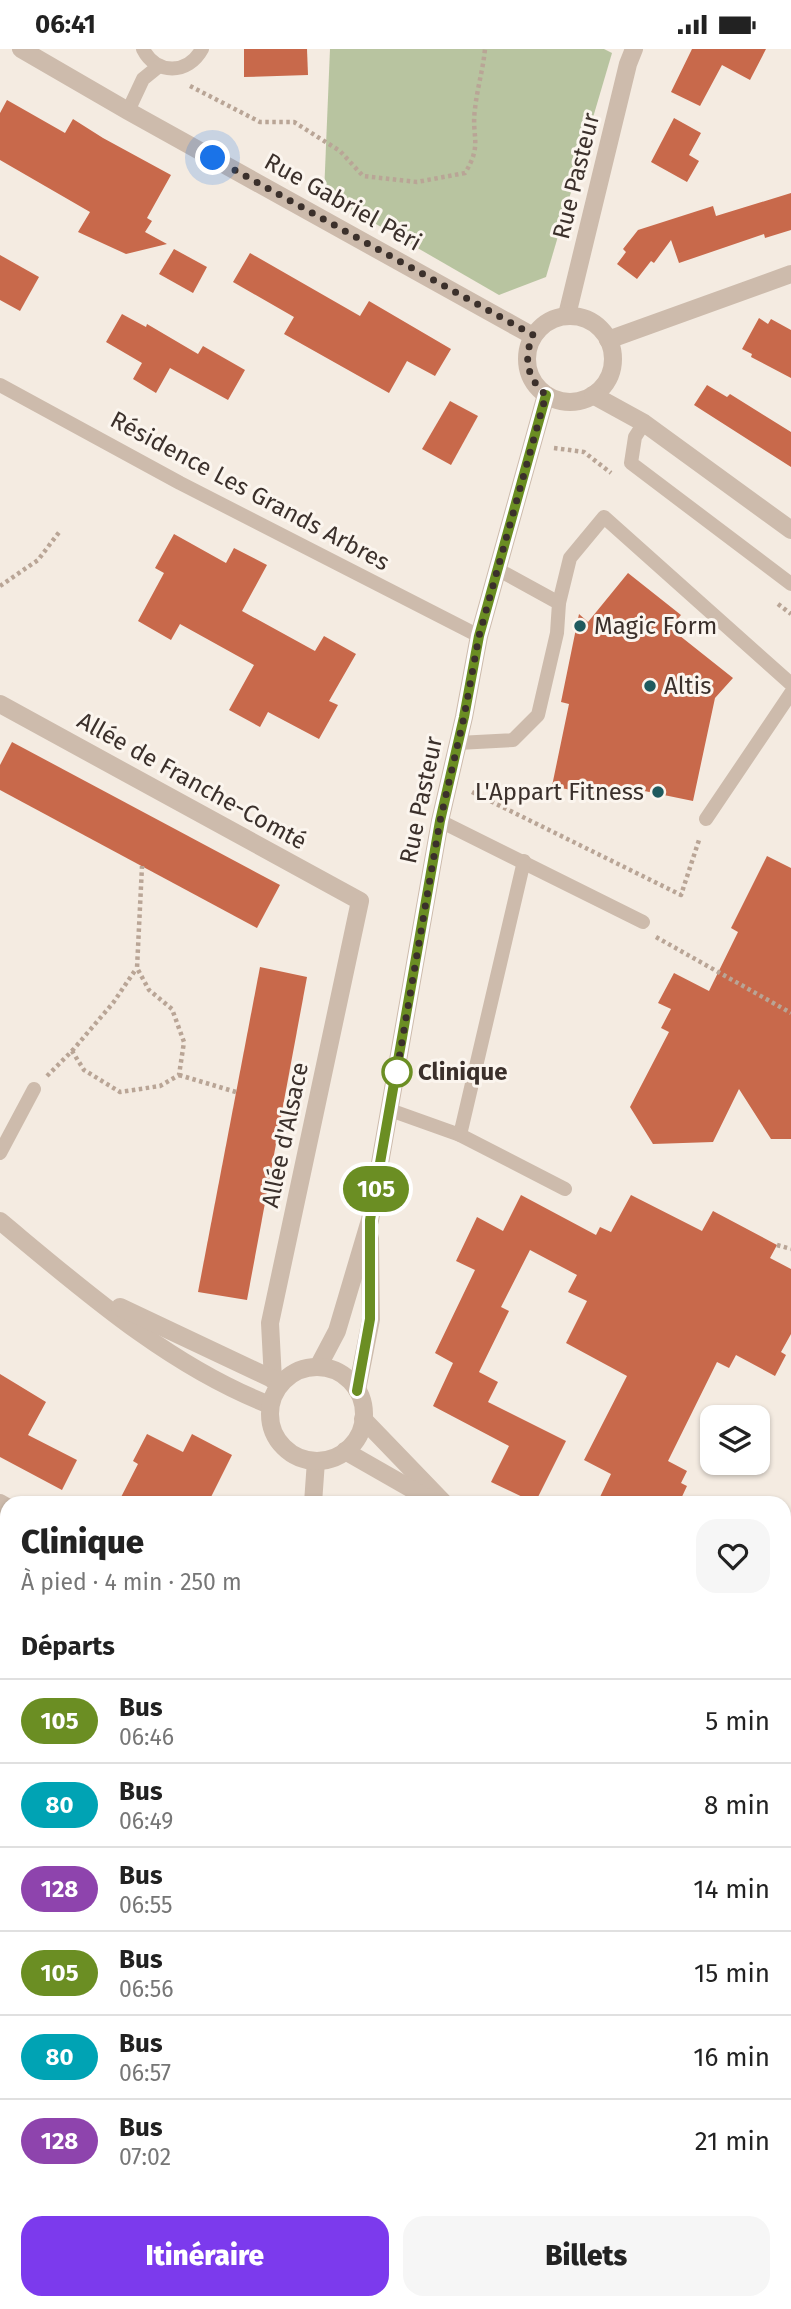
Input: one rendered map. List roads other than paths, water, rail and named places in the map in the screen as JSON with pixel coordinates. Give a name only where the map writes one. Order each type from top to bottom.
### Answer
[{"type":"street","name":"Rue Gabriel Péri","points":[[21,49],[533,335]]},
{"type":"street","name":"Rue Pasteur","points":[[567,315],[628,64],[634,49]]},
{"type":"street","points":[[608,339],[791,274]]},
{"type":"street","points":[[567,315],[587,319],[596,324],[608,339],[613,364],[609,376],[593,395],[570,402],[546,395],[536,386],[526,361],[533,335],[542,325],[567,315]]},
{"type":"street","name":"Rue Pasteur","points":[[318,1367],[337,1331],[370,1220],[440,821],[479,636],[546,395]]},
{"type":"street","points":[[593,395],[644,423],[791,530]]},
{"type":"street","name":"Allée de Franche-Comté","points":[[0,705],[360,901]]},
{"type":"street","name":"Allée d'Alsace","points":[[277,1382],[270,1323],[360,901]]},
{"type":"street","name":"Rue Pasteur","points":[[357,1391],[370,1319],[370,1220]]},
{"type":"street","points":[[0,1221],[79,1287],[178,1359],[253,1399],[270,1405]]},
{"type":"street","points":[[79,1287],[277,1382]]},
{"type":"street","points":[[318,1367],[334,1370],[347,1378],[363,1404],[363,1419],[354,1443],[331,1458],[316,1461],[300,1458],[286,1450],[276,1437],[270,1421],[270,1405],[277,1382],[304,1369],[318,1367]]},
{"type":"street","points":[[363,1419],[437,1496]]},
{"type":"street","points":[[345,1451],[425,1496]]},
{"type":"street","points":[[314,1496],[316,1461]]},
{"type":"lane","points":[[140,50],[159,67],[178,69],[196,59],[202,49]]},
{"type":"lane","points":[[128,111],[143,79],[159,67]]},
{"type":"lane","name":"Résidence Les Grands Arbres","points":[[0,386],[180,483],[479,636]]},
{"type":"lane","points":[[644,423],[635,437],[631,463],[791,584]]},
{"type":"lane","points":[[458,743],[513,740],[538,715],[570,558],[604,517],[791,684]]},
{"type":"lane","points":[[497,569],[559,603]]},
{"type":"lane","points":[[706,819],[791,693]]},
{"type":"lane","points":[[440,821],[643,922]]},
{"type":"lane","points":[[460,1135],[524,862]]},
{"type":"lane","points":[[0,1153],[34,1089]]},
{"type":"lane","points":[[390,1110],[460,1135],[565,1189]]},
{"type":"place","name":"Magic Form","points":[[580,626]]},
{"type":"place","name":"Altis","points":[[650,686]]},
{"type":"place","name":"L'Appart Fitness","points":[[658,792]]},
{"type":"place","name":"Clinique","points":[[397,1072]]}]
